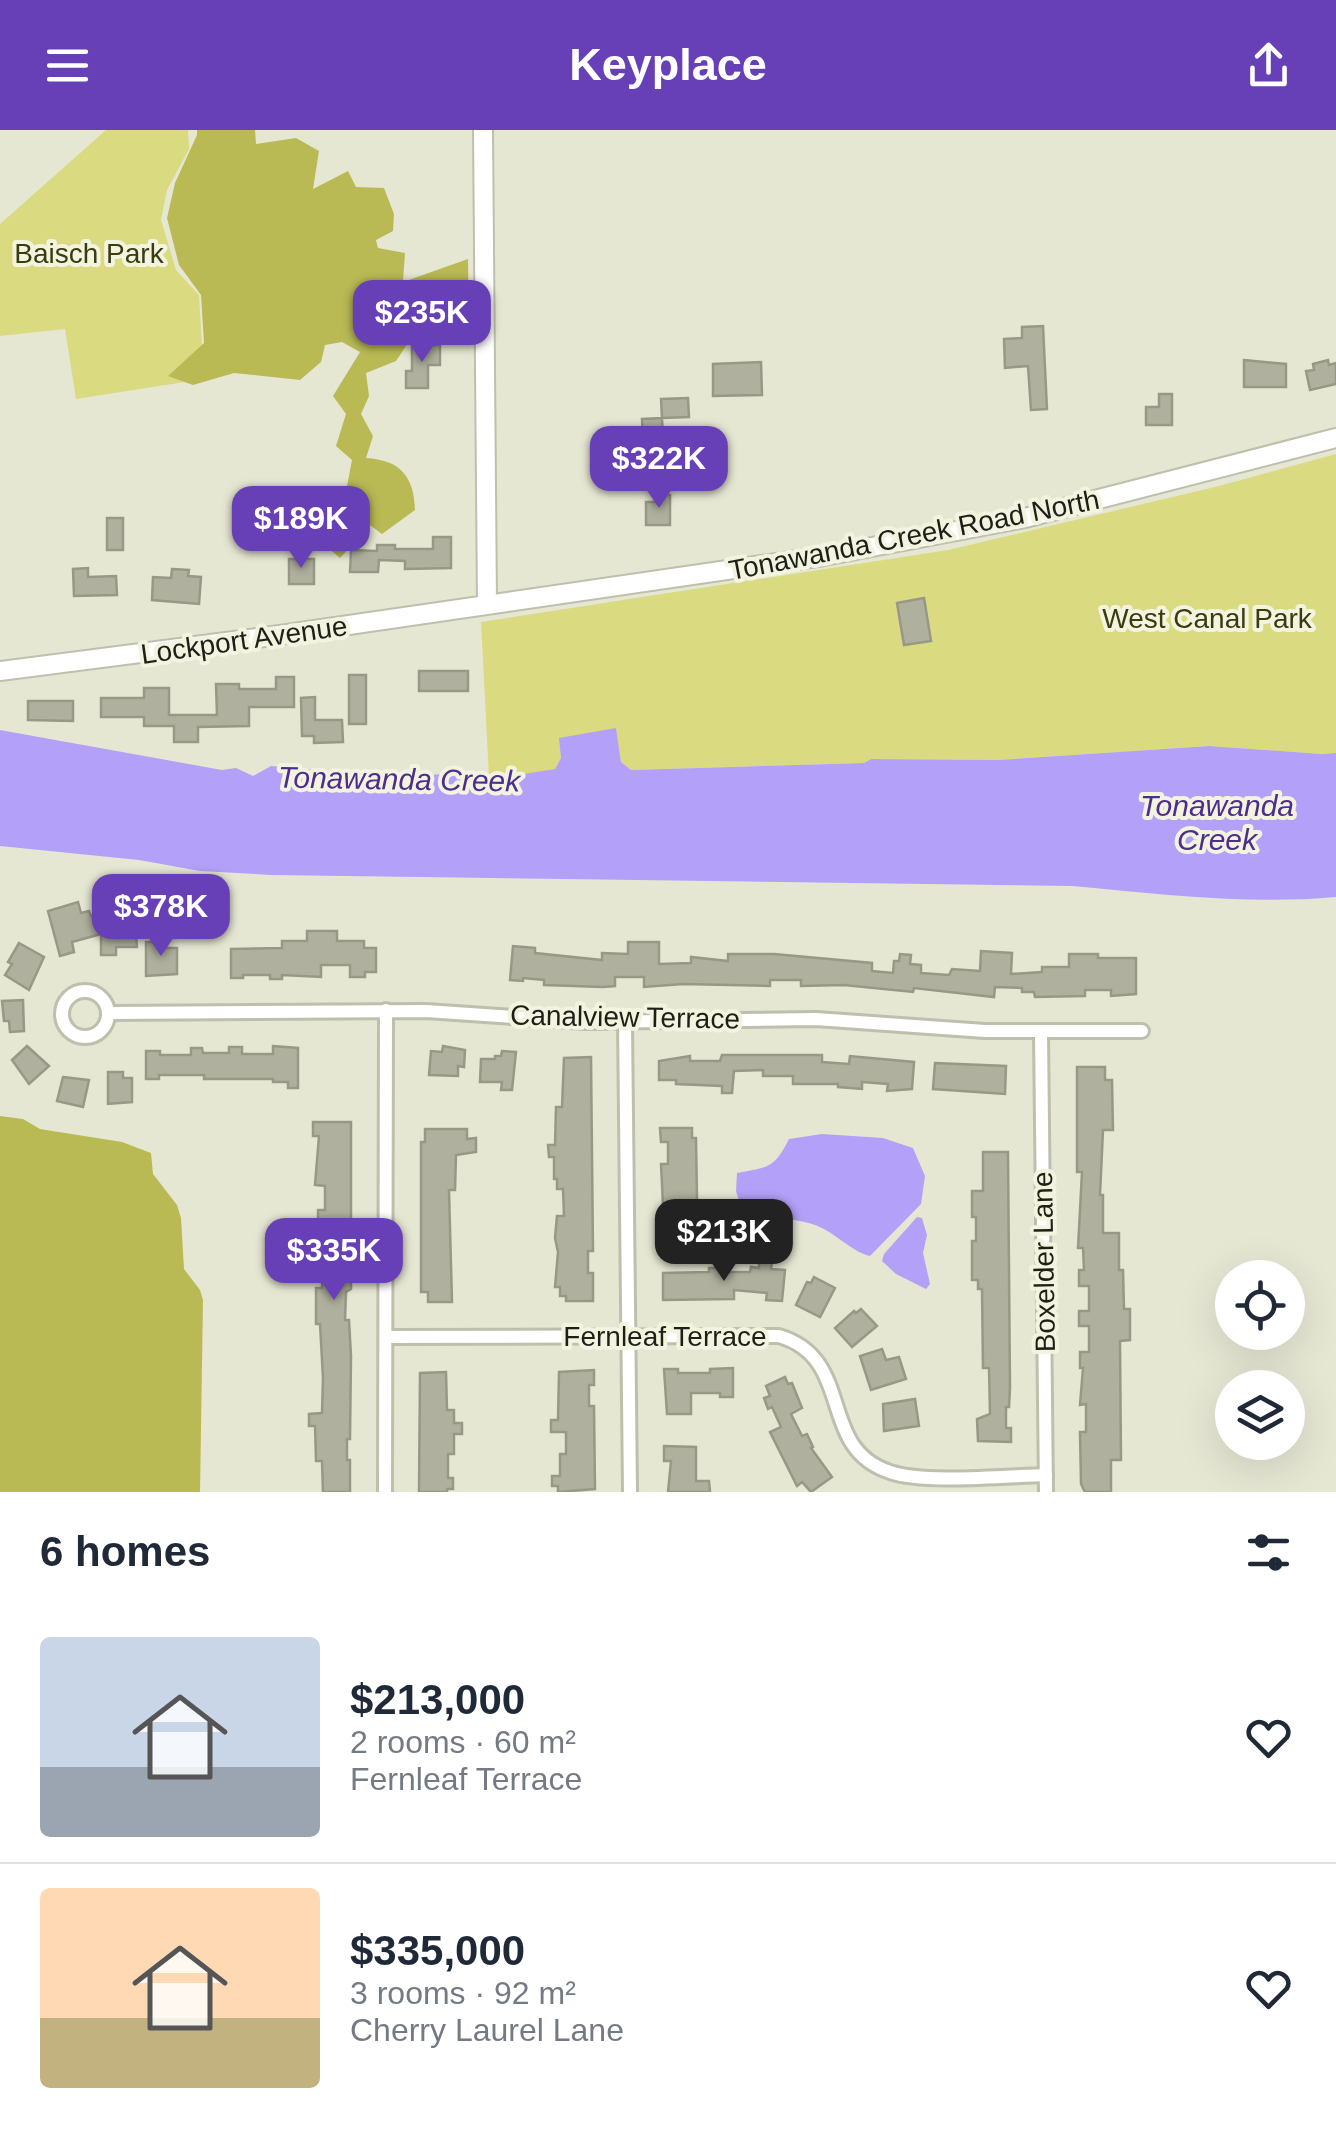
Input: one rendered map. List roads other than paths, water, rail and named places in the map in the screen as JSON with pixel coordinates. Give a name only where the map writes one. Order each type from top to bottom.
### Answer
[{"type":"street","points":[[483,130],[487,604]]},
{"type":"street","name":"Tonawanda Creek Road North","points":[[487,604],[775,564],[1026,518],[1336,438]]},
{"type":"street","name":"Lockport Avenue","points":[[0,671],[487,604]]},
{"type":"street","points":[[385,1492],[386,1010]]},
{"type":"street","name":"Canalview Terrace","points":[[108,1013],[386,1010],[625,1022],[816,1019],[974,1031],[1142,1031]]},
{"type":"street","points":[[625,1022],[630,1492]]},
{"type":"street","name":"Boxelder Lane","points":[[1040,1032],[1046,1492]]},
{"type":"street","name":"Fernleaf Terrace","points":[[387,1337],[750,1334],[786,1338],[806,1349],[822,1365],[847,1439],[874,1465],[911,1476],[1046,1475]]},
{"type":"water","name":"Tonawanda Creek","points":[[616,728],[621,762],[631,770],[864,763],[871,759],[998,760],[1209,746],[1336,753],[1336,897],[1237,899],[1072,886],[272,875],[200,871],[139,860],[0,846],[0,730],[222,770],[236,768],[253,776],[271,766],[402,778],[466,775],[501,785],[511,776],[555,769],[561,758],[559,738]]},
{"type":"water","points":[[822,1134],[883,1138],[913,1148],[925,1176],[921,1204],[870,1256],[815,1225],[757,1213],[740,1204],[737,1173],[769,1165],[789,1139]]},
{"type":"water","points":[[917,1217],[922,1218],[927,1235],[923,1253],[930,1284],[926,1289],[896,1274],[882,1261]]},
{"type":"park label","name":"Baisch Park","points":[[89,253]]},
{"type":"park label","name":"West Canal Park","points":[[1207,618]]}]
